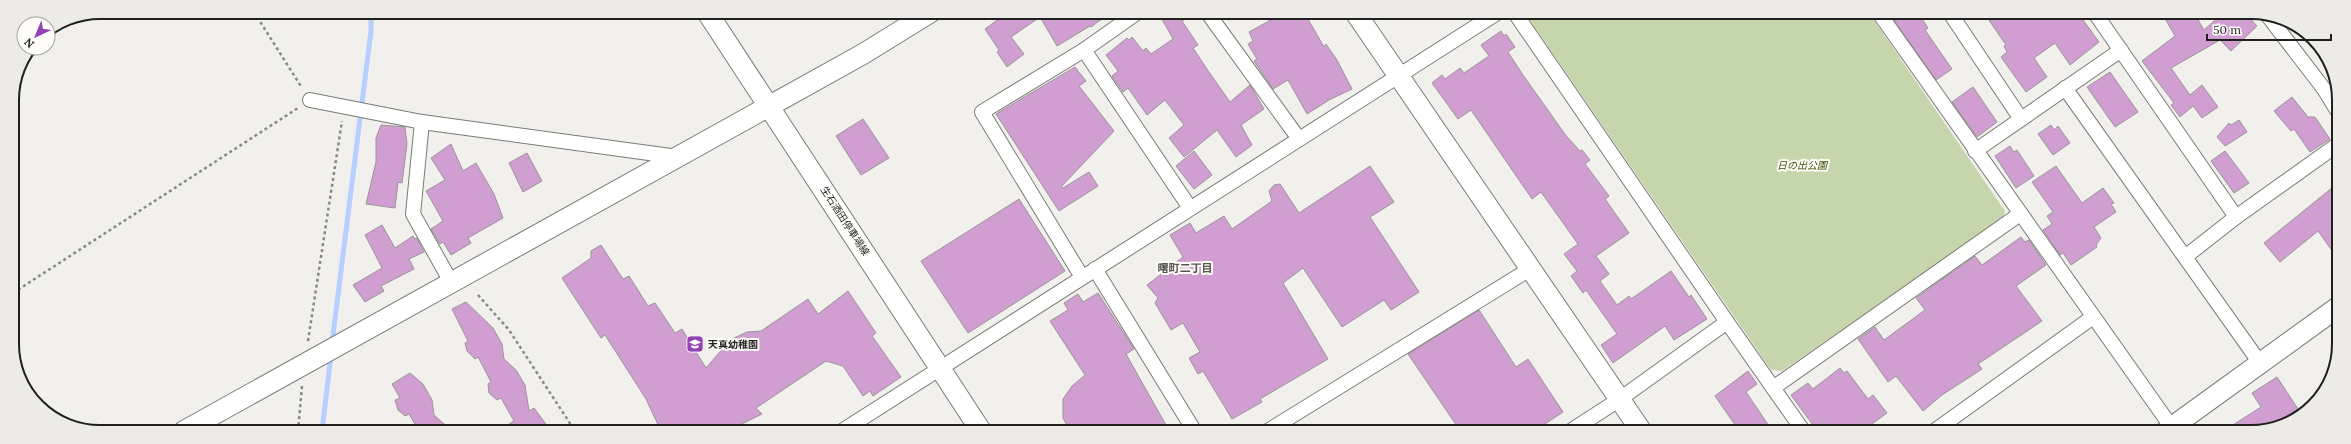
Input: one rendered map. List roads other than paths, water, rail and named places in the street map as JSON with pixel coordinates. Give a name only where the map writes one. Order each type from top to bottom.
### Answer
[{"type":"street","name":"生石酒田停車場線","points":[[712,19],[977,425]]},
{"type":"street","points":[[195,425],[304,366],[451,282],[863,54],[920,19]]},
{"type":"street","points":[[1082,277],[982,112],[1084,50],[1128,19]]},
{"type":"street","points":[[1212,19],[1299,139]]},
{"type":"street","points":[[1360,19],[1637,425]]},
{"type":"street","points":[[851,425],[1486,19]]},
{"type":"street","points":[[1520,19],[1799,425]]},
{"type":"street","points":[[1882,19],[2093,316],[2167,425]]},
{"type":"street","points":[[1954,19],[2021,119]]},
{"type":"street","points":[[2099,19],[2236,218]]},
{"type":"street","points":[[2273,22],[2324,89],[2332,102]]},
{"type":"street","points":[[1084,50],[1190,208]]},
{"type":"street","points":[[1975,151],[2120,50]]},
{"type":"street","points":[[2065,88],[2260,363]]},
{"type":"street","points":[[310,100],[422,122],[678,157]]},
{"type":"street","points":[[422,122],[413,214],[451,282]]},
{"type":"street","points":[[2185,257],[2236,218],[2332,149]]},
{"type":"street","points":[[1773,388],[2020,214]]},
{"type":"street","points":[[1095,269],[1191,425]]},
{"type":"street","points":[[1277,425],[1530,269]]},
{"type":"street","points":[[2177,425],[2332,311]]},
{"type":"street","points":[[1943,425],[2093,316]]},
{"type":"street","points":[[1581,425],[1620,399],[1727,322]]},
{"type":"waterway","points":[[332,343],[371,31],[371,19]]},
{"type":"waterway","points":[[323,425],[331,355]]},
{"type":"place","name":"天真幼稚園","points":[[695,344]]},
{"type":"district","name":"曙町二丁目","points":[[1185,268]]},
{"type":"park label","name":"日の出公園","points":[[1802,165]]}]
